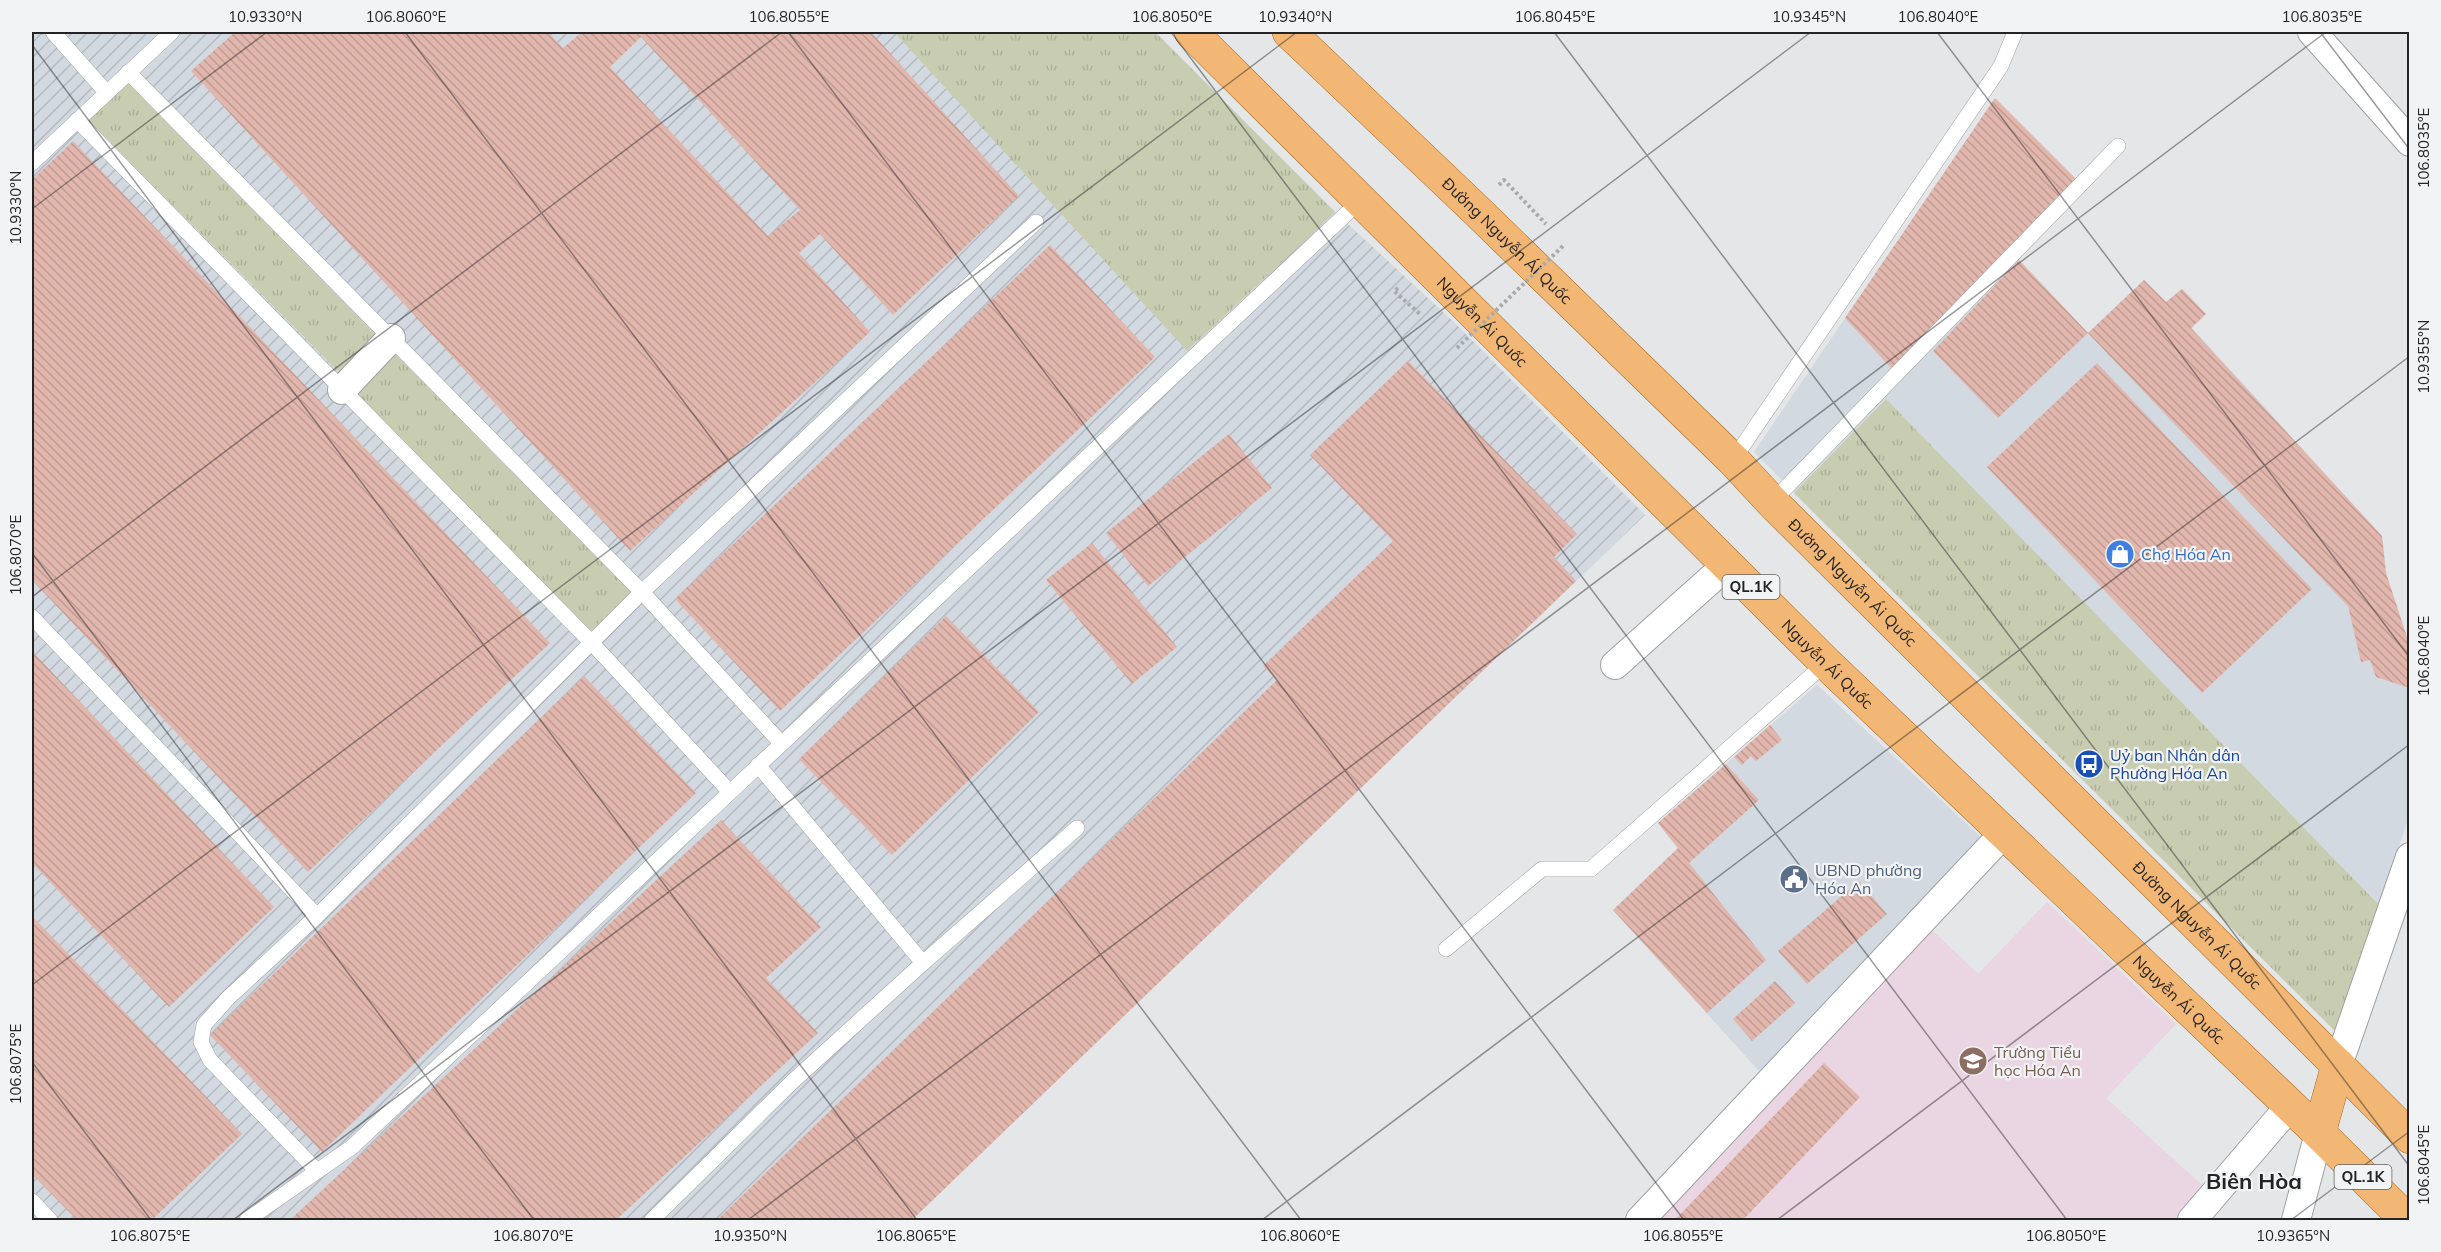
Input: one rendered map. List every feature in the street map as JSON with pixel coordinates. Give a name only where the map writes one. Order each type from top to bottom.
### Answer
[{"type":"main road","name":"Nguyễn Ái Quốc","points":[[1191,32],[1826,663],[2319,1133]]},
{"type":"main road","name":"Đường Nguyễn Ái Quốc","points":[[1289,32],[1733,460],[1772,502],[2409,1137]]},
{"type":"main road","points":[[2319,1133],[2338,1065]]},
{"type":"main road","name":"QL.1K","points":[[2319,1133],[2407,1221]]},
{"type":"street","points":[[2312,32],[2409,142]]},
{"type":"street","points":[[342,390],[391,338]]},
{"type":"street","points":[[1616,665],[1728,564]]},
{"type":"street","points":[[1640,1221],[2005,832]]},
{"type":"street","points":[[2338,1065],[2409,857]]},
{"type":"street","points":[[2192,1221],[2290,1106]]},
{"type":"street","points":[[2296,1221],[2319,1133]]},
{"type":"lane","points":[[53,32],[106,92]]},
{"type":"lane","points":[[32,163],[172,32]]},
{"type":"lane","points":[[1733,460],[2001,66],[2015,32]]},
{"type":"lane","points":[[128,72],[642,592],[781,743]]},
{"type":"lane","points":[[77,120],[591,642],[729,791]]},
{"type":"lane","points":[[1772,502],[2118,146]]},
{"type":"lane","points":[[248,1221],[352,1147],[1360,201]]},
{"type":"lane","points":[[317,1171],[210,1060],[201,1042],[204,1025],[228,998],[317,916],[642,592],[1036,222]]},
{"type":"lane","points":[[32,617],[317,916]]},
{"type":"lane","points":[[1446,949],[1542,869],[1591,869],[1826,663]]},
{"type":"lane","points":[[758,765],[923,963]]},
{"type":"lane","points":[[652,1221],[792,1082],[1077,828]]},
{"type":"lane","points":[[32,1202],[50,1221]]},
{"type":"path","points":[[1504,180],[1550,228]]},
{"type":"path","points":[[1457,348],[1565,244],[1557,236]]},
{"type":"shaded area","points":[[32,32],[1155,32],[1335,212],[1457,325],[1645,515],[912,1220],[32,1220]]},
{"type":"shaded area","name":"Chợ Hóa An","points":[[1995,98],[2076,179],[2009,249],[2088,333],[2144,280],[2166,302],[2182,289],[2206,314],[2192,328],[2382,536],[2386,573],[2409,646],[2409,816],[2336,1032],[1754,452]]},
{"type":"shaded area","name":"UBND phường Hóa An","points":[[1817,685],[1982,838],[1760,1072],[1613,910],[1678,849],[1658,823]]},
{"type":"shaded area","name":"Trường Tiểu học Hóa An","points":[[2047,902],[2176,1024],[2106,1098],[2203,1186],[2175,1220],[1657,1220],[1929,927],[1978,974]]},
{"type":"green space","points":[[894,32],[1155,32],[1335,212],[1187,351]]},
{"type":"green space","points":[[128,83],[377,336],[340,373],[89,121]]},
{"type":"green space","points":[[395,354],[631,592],[591,631],[356,393]]},
{"type":"green space","points":[[1886,399],[2379,905],[2336,1032],[1794,493]]},
{"type":"building","points":[[235,32],[548,32],[563,48],[582,32],[871,32],[1019,196],[893,315],[820,234],[799,253],[870,332],[630,551],[191,71]],"holes":[[[641,37],[800,210],[768,236],[610,67]]]},
{"type":"building","points":[[1995,98],[2076,179],[1892,369],[1845,318]]},
{"type":"building","points":[[73,141],[550,643],[308,872],[32,580],[32,180]]},
{"type":"building","points":[[1050,245],[1155,357],[780,711],[675,599]]},
{"type":"building","points":[[2019,260],[2088,333],[1998,418],[1933,351]]},
{"type":"building","points":[[2144,280],[2166,302],[2182,289],[2206,314],[2191,328],[2382,536],[2386,573],[2410,646],[2410,688],[2376,677],[2370,660],[2361,662],[2348,606],[2088,333]]},
{"type":"building","points":[[1408,361],[1577,534],[1554,557],[1576,581],[912,1220],[717,1220],[1277,680],[1263,666],[1393,541],[1310,455]]},
{"type":"building","points":[[2097,363],[2312,589],[2202,693],[1987,467]]},
{"type":"building","points":[[1229,434],[1272,488],[1148,586],[1106,533]]},
{"type":"building","points":[[1092,543],[1177,647],[1132,684],[1046,580]]},
{"type":"building","points":[[946,616],[1039,712],[892,855],[799,759]]},
{"type":"building","points":[[32,651],[274,907],[169,1007],[32,863]]},
{"type":"building","points":[[584,676],[696,793],[322,1152],[210,1035]]},
{"type":"building","points":[[1770,725],[1782,740],[1756,761],[1751,756],[1742,765],[1734,757]]},
{"type":"building","points":[[1726,764],[1759,800],[1689,863],[1766,960],[1707,1013],[1613,910],[1678,848],[1658,823]]},
{"type":"building","points":[[721,820],[821,927],[766,978],[818,1033],[616,1220],[290,1220]]},
{"type":"building","points":[[1859,881],[1887,914],[1807,984],[1778,951]]},
{"type":"building","points":[[32,916],[242,1134],[152,1220],[77,1220],[32,1174]]},
{"type":"building","points":[[1775,981],[1795,1003],[1752,1041],[1733,1019]]},
{"type":"building","points":[[1824,1063],[1860,1097],[1743,1220],[1675,1220]]},
{"type":"place","name":"Chợ Hóa An","points":[[2120,554]]},
{"type":"place","name":"Uỷ ban Nhân dân Phường Hóa An","points":[[2089,764]]},
{"type":"place","name":"UBND phường Hóa An","points":[[1794,879]]},
{"type":"place","name":"Trường Tiểu học Hóa An","points":[[1973,1061]]},
{"type":"district","name":"Biên Hòa","points":[[2254,1181]]}]
